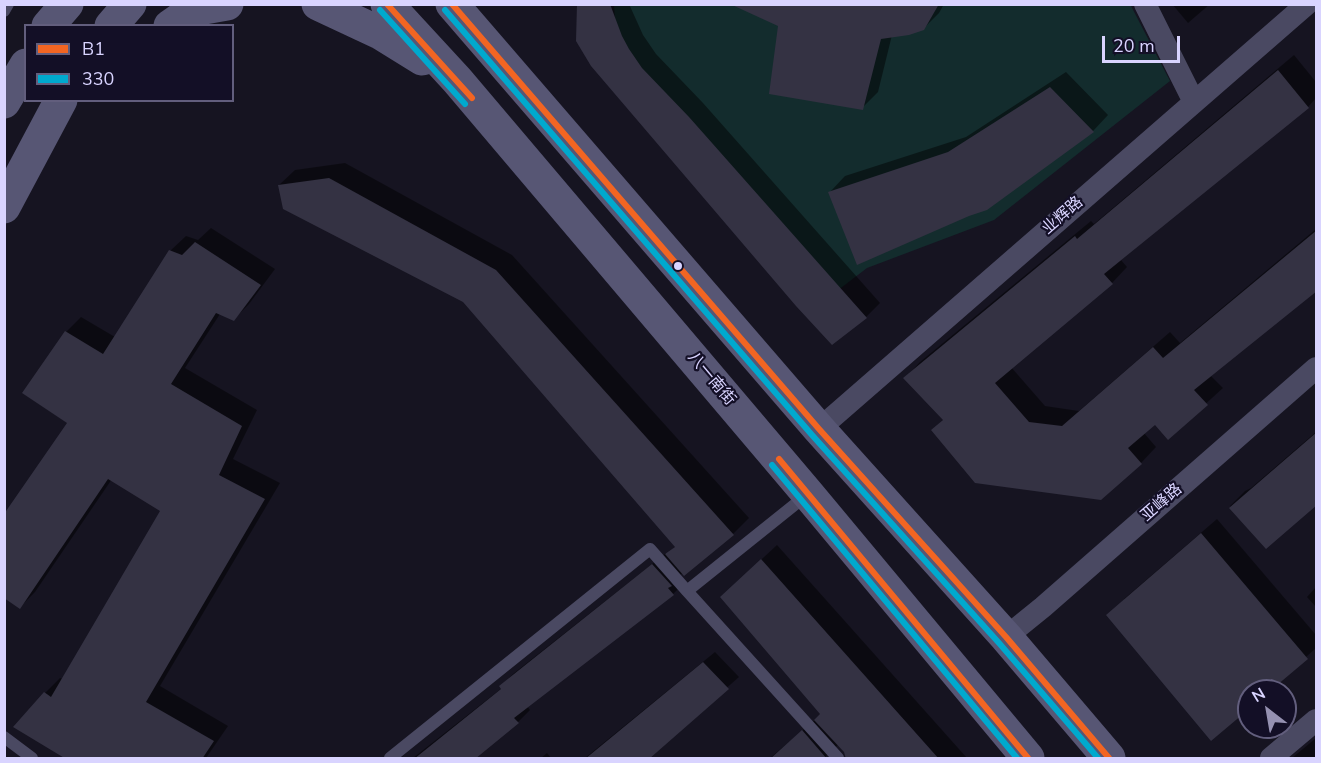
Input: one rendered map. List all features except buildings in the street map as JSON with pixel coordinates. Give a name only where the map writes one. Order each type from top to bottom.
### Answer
[{"type":"main road","points":[[113,24],[130,4]]},
{"type":"main road","points":[[173,24],[193,10],[227,4]]},
{"type":"main road","points":[[318,4],[380,33],[457,80]]},
{"type":"main road","name":"八一南街","points":[[387,4],[457,80],[808,494],[1028,759]]},
{"type":"main road","points":[[457,8],[819,429],[1005,637],[1109,759]]},
{"type":"main road","points":[[4,102],[24,68]]},
{"type":"main road","points":[[4,207],[60,102]]},
{"type":"main road","points":[[30,159],[78,102]]},
{"type":"street","points":[[1145,4],[1194,102]]},
{"type":"street","name":"业辉路","points":[[819,429],[1307,4]]},
{"type":"street","name":"亚峰路","points":[[1005,637],[1060,592],[1317,368]]},
{"type":"street","points":[[1271,759],[1317,720]]},
{"type":"lane","points":[[4,10],[8,4]]},
{"type":"lane","points":[[687,591],[808,494]]},
{"type":"lane","points":[[390,759],[650,549],[838,759]]},
{"type":"lane","points":[[4,737],[32,759]]},
{"type":"green space","points":[[1130,4],[1170,81],[994,220],[867,268],[816,307],[611,69],[614,5]]},
{"type":"transit line","name":"B1","points":[[387,4],[472,98]]},
{"type":"transit line","name":"B1","points":[[452,4],[819,429],[1006,637],[1109,758]]},
{"type":"transit line","name":"330","points":[[380,10],[465,104]]},
{"type":"transit line","name":"330","points":[[445,10],[812,435],[999,643],[1098,758]]},
{"type":"transit line","name":"B1","points":[[779,459],[1028,758]]},
{"type":"transit line","name":"330","points":[[772,465],[1017,758]]}]
